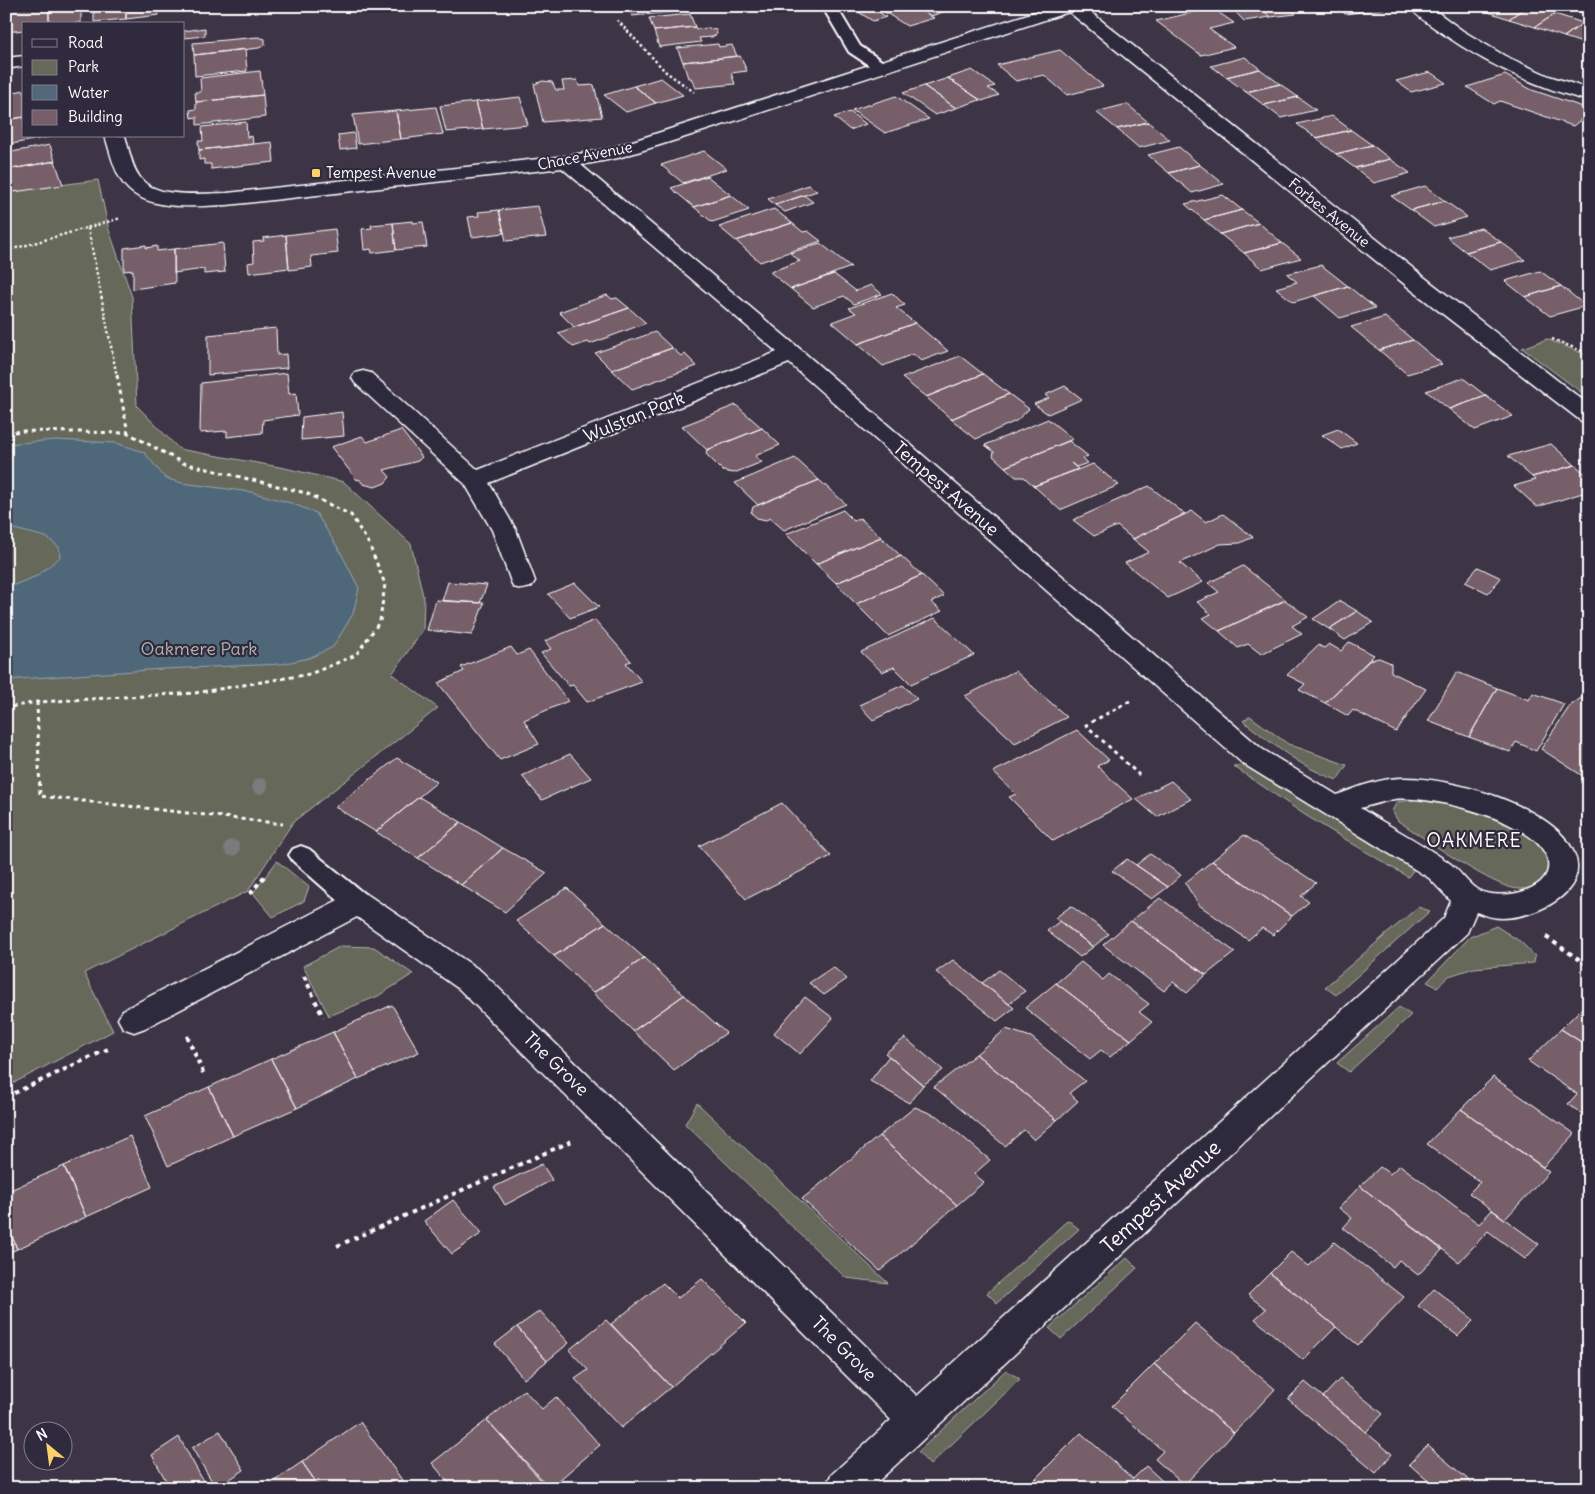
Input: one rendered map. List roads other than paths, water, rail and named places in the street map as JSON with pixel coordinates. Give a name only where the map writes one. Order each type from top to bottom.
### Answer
[{"type":"street","name":"Chace Avenue","points":[[116,138],[131,181],[139,188],[176,199],[227,199],[566,162],[611,154],[1071,6]]},
{"type":"street","name":"Forbes Avenue","points":[[1071,6],[1421,286],[1589,416]]},
{"type":"street","points":[[1418,6],[1444,28],[1514,68],[1589,95]]},
{"type":"street","points":[[6,64],[22,62]]},
{"type":"street","name":"Tempest Avenue","points":[[566,162],[792,354],[1166,683],[1252,756],[1439,870],[1467,898],[1456,925],[844,1488]]},
{"type":"street","name":"Wulstan Park","points":[[474,480],[792,354]]},
{"type":"street","points":[[363,378],[474,480],[504,530],[522,581]]},
{"type":"street","points":[[1333,807],[1372,793],[1404,788],[1433,792],[1512,813],[1539,830],[1560,853],[1562,869],[1558,884],[1536,901],[1502,907],[1467,898]]},
{"type":"street","points":[[134,1019],[358,903]]},
{"type":"street","name":"The Grove","points":[[358,903],[470,980],[917,1421]]},
{"type":"lane","points":[[829,6],[854,49],[881,67]]},
{"type":"lane","points":[[301,855],[358,903]]},
{"type":"water","points":[[56,440],[116,443],[144,452],[165,478],[182,483],[251,492],[291,503],[316,513],[340,551],[359,588],[353,614],[333,647],[309,658],[282,664],[163,669],[6,680],[6,588],[37,576],[60,557],[59,547],[46,537],[6,527],[6,444]]},
{"type":"place","name":"Tempest Avenue","points":[[316,173]]},
{"type":"district","name":"OAKMERE","points":[[1474,840]]},
{"type":"park label","name":"Oakmere Park","points":[[199,649]]}]
